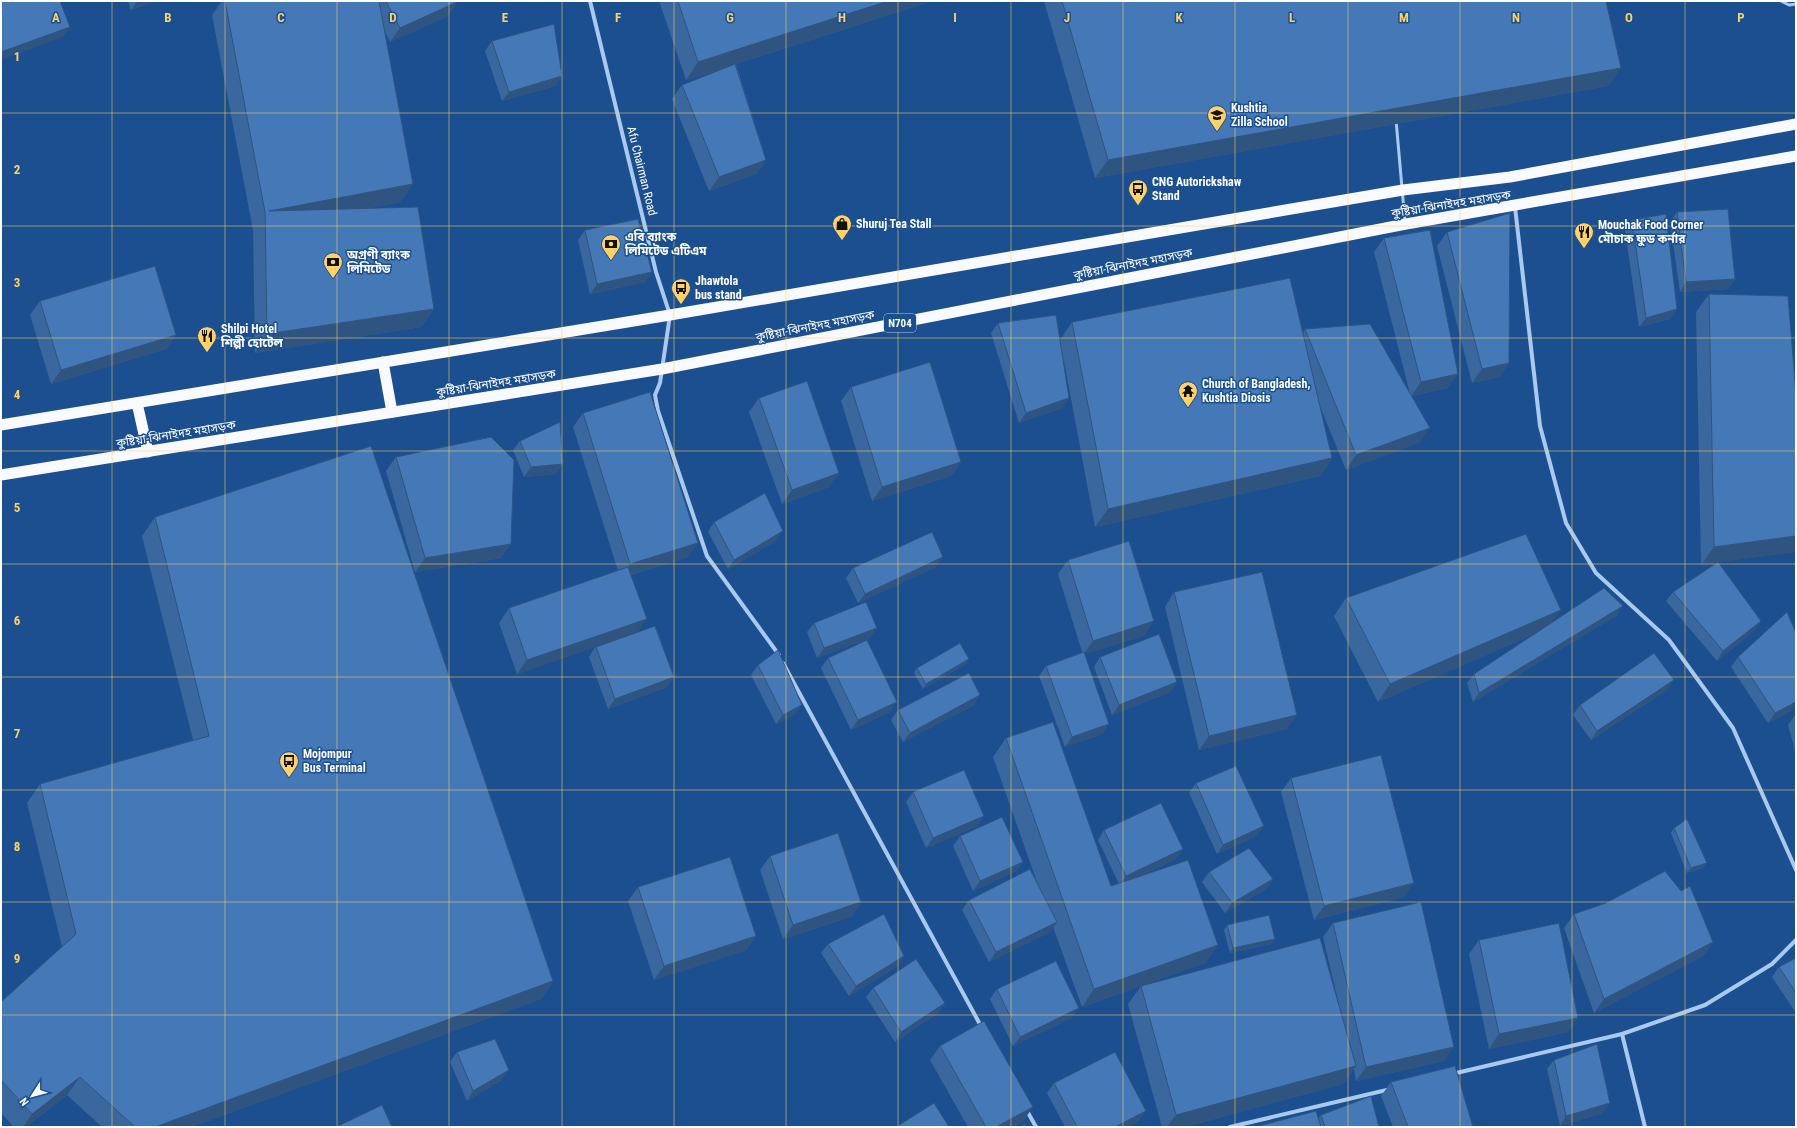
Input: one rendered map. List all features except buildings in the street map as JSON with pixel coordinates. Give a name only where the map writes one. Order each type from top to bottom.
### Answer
[{"type":"highway","name":"কুষ্টিয়া-ঝিনাইদহ মহাসড়ক","points":[[1,425],[670,315],[1403,190],[1510,177],[1796,124]]},
{"type":"highway","name":"কুষ্টিয়া-ঝিনাইদহ মহাসড়ক","points":[[1,475],[662,369],[1406,224],[1796,156]]},
{"type":"highway","points":[[383,362],[392,412]]},
{"type":"highway","points":[[137,402],[148,452]]},
{"type":"street","name":"Afu Chairman Road","points":[[590,1],[656,272],[670,315],[662,369],[655,395],[658,411],[707,556],[780,657],[986,1036]]},
{"type":"street","points":[[1515,206],[1540,426],[1566,523],[1596,573],[1669,640],[1733,728],[1796,870]]},
{"type":"street","points":[[1445,1076],[1622,1034],[1705,1005],[1772,964],[1796,940]]},
{"type":"street","points":[[1622,1034],[1645,1127]]},
{"type":"street","points":[[1230,1127],[1399,1087]]},
{"type":"street","points":[[1025,1106],[1036,1127]]},
{"type":"lane","points":[[1781,1],[1789,5],[1796,4]]},
{"type":"lane","points":[[1395,113],[1406,224]]},
{"type":"place","name":"Kushtia Zilla School","points":[[1217,132]]},
{"type":"place","name":"CNG Autorickshaw Stand","points":[[1138,206]]},
{"type":"place","name":"Shuruj Tea Stall","points":[[842,241]]},
{"type":"place","name":"Mouchak Food Corner মৌচাক ফুড কর্নার","points":[[1584,249]]},
{"type":"place","name":"এবি ব্যাংক লিমিটেড এটিএম","points":[[611,261]]},
{"type":"place","name":"অগ্রণী ব্যাংক লিমিটেড","points":[[333,279]]},
{"type":"place","name":"Jhawtola bus stand","points":[[681,305]]},
{"type":"place","name":"Shilpi Hotel শিল্পী হোটেল","points":[[207,353]]},
{"type":"place","name":"Church of Bangladesh, Kushtia Diosis","points":[[1188,408]]},
{"type":"place","name":"Mojompur Bus Terminal","points":[[289,778]]}]
